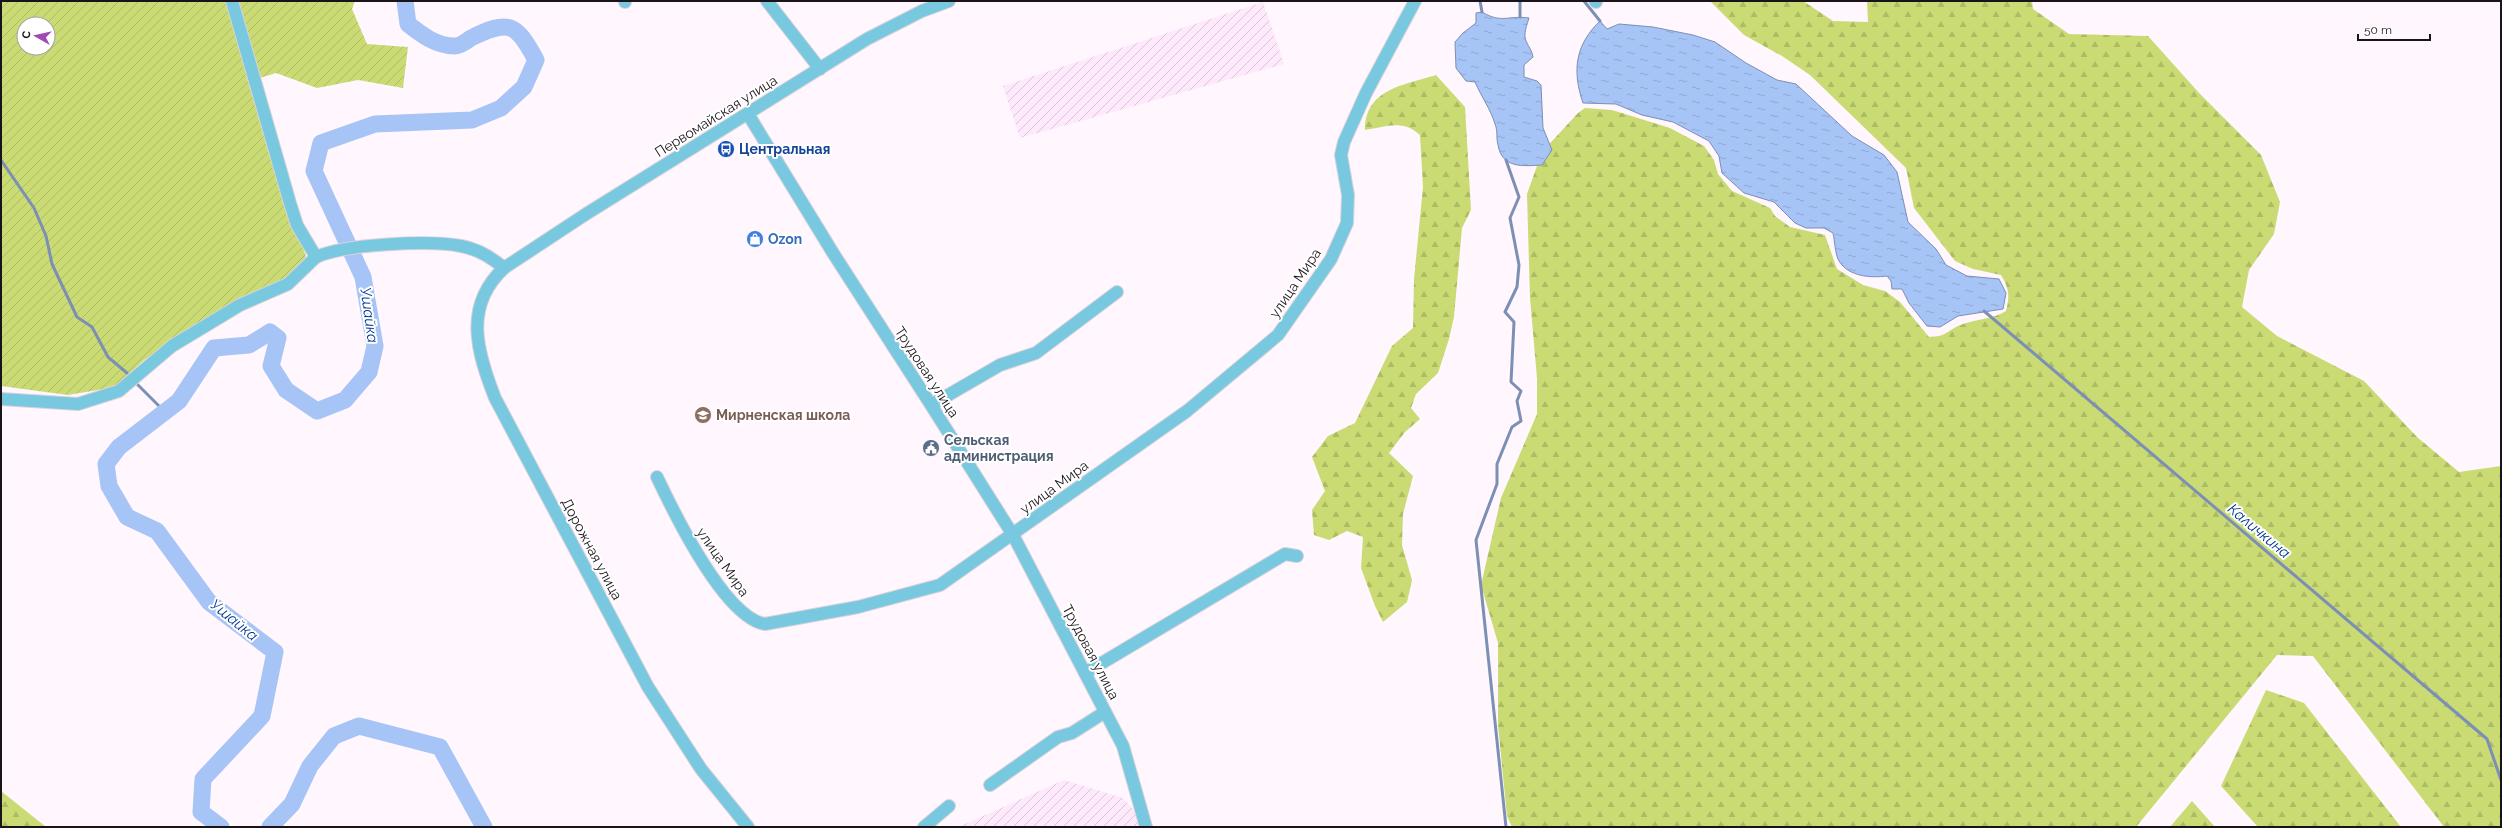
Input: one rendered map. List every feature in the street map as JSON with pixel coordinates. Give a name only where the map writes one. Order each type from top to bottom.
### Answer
[{"type":"street","points":[[232,1],[297,225],[321,255]]},
{"type":"street","points":[[767,1],[820,69]]},
{"type":"street","name":"Первомайская улица","points":[[504,268],[586,214],[866,39],[922,11],[949,1]]},
{"type":"street","name":"улица Мира","points":[[657,477],[685,534],[738,610],[757,623],[765,624],[858,608],[940,585],[1187,411],[1278,335],[1331,259],[1347,223],[1348,195],[1341,155],[1344,142],[1356,113],[1415,1]]},
{"type":"street","name":"Трудовая улица","points":[[748,114],[833,253],[931,404],[1013,535],[1123,746],[1146,827]]},
{"type":"street","points":[[1,399],[78,404],[119,391],[172,346],[240,305],[288,284],[321,255],[371,247],[426,244],[461,246],[486,254],[504,268]]},
{"type":"street","name":"Дорожная улица","points":[[504,268],[494,278],[484,296],[478,316],[476,335],[483,367],[495,398],[648,687],[700,769],[748,827]]},
{"type":"street","points":[[931,404],[1000,364],[1036,353],[1117,292]]},
{"type":"street","points":[[1085,673],[1285,554],[1297,556]]},
{"type":"street","points":[[990,785],[1058,737],[1072,733],[1106,712]]},
{"type":"street","points":[[924,827],[949,806]]},
{"type":"shaded area","points":[[1263,2],[1284,64],[1020,138],[1003,86]]},
{"type":"shaded area","points":[[1064,780],[1123,798],[1149,827],[958,827]]},
{"type":"green space","points":[[1,1],[355,1],[352,9],[367,44],[408,47],[403,88],[358,80],[317,88],[276,73],[250,81],[284,198],[306,256],[300,270],[144,360],[116,387],[68,395],[1,386]]},
{"type":"green space","points":[[1710,1],[1803,1],[1833,21],[1868,22],[1867,1],[2032,1],[2033,9],[2069,34],[2148,36],[2200,94],[2261,155],[2280,202],[2274,234],[2249,270],[2242,307],[2277,336],[2364,381],[2417,437],[2459,472],[2501,466],[2501,827],[2444,827],[2313,656],[2277,655],[2136,827],[1512,827],[1507,816],[1498,725],[1498,643],[1481,585],[1501,498],[1537,414],[1537,378],[1530,298],[1527,194],[1542,152],[1578,113],[1585,108],[1612,110],[1670,128],[1704,146],[1714,160],[1718,174],[1732,191],[1770,208],[1775,216],[1790,227],[1825,235],[1837,269],[1863,285],[1885,291],[1900,302],[1929,337],[1942,335],[1958,326],[1995,316],[2006,311],[2008,292],[2001,275],[1973,269],[1955,261],[1914,208],[1906,168],[1810,75],[1782,56],[1744,35]]},
{"type":"green space","points":[[1436,75],[1465,107],[1471,210],[1462,228],[1454,317],[1449,339],[1438,373],[1416,394],[1411,408],[1420,419],[1405,432],[1389,453],[1413,476],[1403,514],[1402,545],[1412,580],[1407,602],[1383,622],[1375,606],[1361,568],[1363,537],[1347,531],[1329,540],[1314,535],[1312,510],[1325,491],[1312,457],[1328,436],[1355,423],[1392,346],[1413,328],[1414,279],[1423,187],[1420,135],[1407,127],[1394,125],[1365,130],[1367,116],[1379,97],[1399,86]]},
{"type":"green space","points":[[2266,690],[2304,703],[2401,827],[2258,827],[2221,786]]},
{"type":"green space","points":[[1,791],[46,827],[1,827]]},
{"type":"green space","points":[[2192,801],[2215,827],[2170,827]]},
{"type":"water","points":[[1482,12],[1495,18],[1529,18],[1525,38],[1533,57],[1524,65],[1524,77],[1537,81],[1541,85],[1543,128],[1552,150],[1542,165],[1528,166],[1515,164],[1504,158],[1500,153],[1493,119],[1475,82],[1466,81],[1456,68],[1455,42],[1463,33],[1476,23],[1476,13]]},
{"type":"water","points":[[1600,21],[1607,29],[1619,24],[1653,27],[1693,35],[1715,42],[1746,63],[1777,80],[1796,84],[1852,136],[1884,155],[1897,172],[1908,222],[1936,249],[1946,265],[1967,276],[1999,279],[2006,293],[2003,309],[1958,316],[1940,327],[1927,326],[1909,303],[1902,289],[1892,289],[1891,281],[1887,276],[1874,277],[1861,275],[1848,270],[1843,266],[1837,255],[1833,233],[1824,228],[1806,228],[1795,223],[1774,202],[1744,193],[1722,173],[1719,156],[1709,141],[1673,122],[1642,115],[1616,104],[1583,103],[1578,80],[1578,59],[1585,39]]},
{"type":"waterway","name":"Ушайка","points":[[221,827],[201,812],[203,779],[262,716],[275,652],[209,602],[157,531],[127,517],[109,486],[106,464],[119,447],[179,401],[214,348],[249,345],[270,332],[278,338],[271,366],[286,390],[317,411],[345,400],[369,372],[375,346],[363,277],[314,171],[321,143],[375,124],[472,120],[501,108],[524,87],[536,60],[523,38],[510,28],[494,28],[457,46],[448,46],[435,42],[408,24],[405,1]]},
{"type":"waterway","name":"Каличкина","points":[[1480,1],[1482,12]]},
{"type":"waterway","name":"Каличкина","points":[[1520,1],[1520,17]]},
{"type":"waterway","name":"Каличкина","points":[[1584,1],[1600,21]]},
{"type":"waterway","points":[[1,160],[34,208],[46,236],[52,264],[77,317],[92,327],[108,357],[127,373]]},
{"type":"waterway","points":[[1506,160],[1519,197],[1510,218],[1519,265],[1517,287],[1505,312],[1514,322],[1511,382],[1521,391],[1517,401],[1521,421],[1512,427],[1497,464],[1497,484],[1476,540],[1506,827]]},
{"type":"waterway","name":"Каличкина","points":[[1984,311],[2487,739],[2501,780]]},
{"type":"waterway","points":[[136,383],[165,412]]},
{"type":"waterway","name":"Ушайка","points":[[270,827],[292,804],[310,766],[334,736],[359,726],[440,747],[484,827]]},
{"type":"place","name":"Центральная","points":[[726,149]]},
{"type":"place","name":"Ozon","points":[[755,239]]},
{"type":"place","name":"Мирненская школа","points":[[703,415]]},
{"type":"place","name":"Сельская администрация","points":[[931,448]]}]
